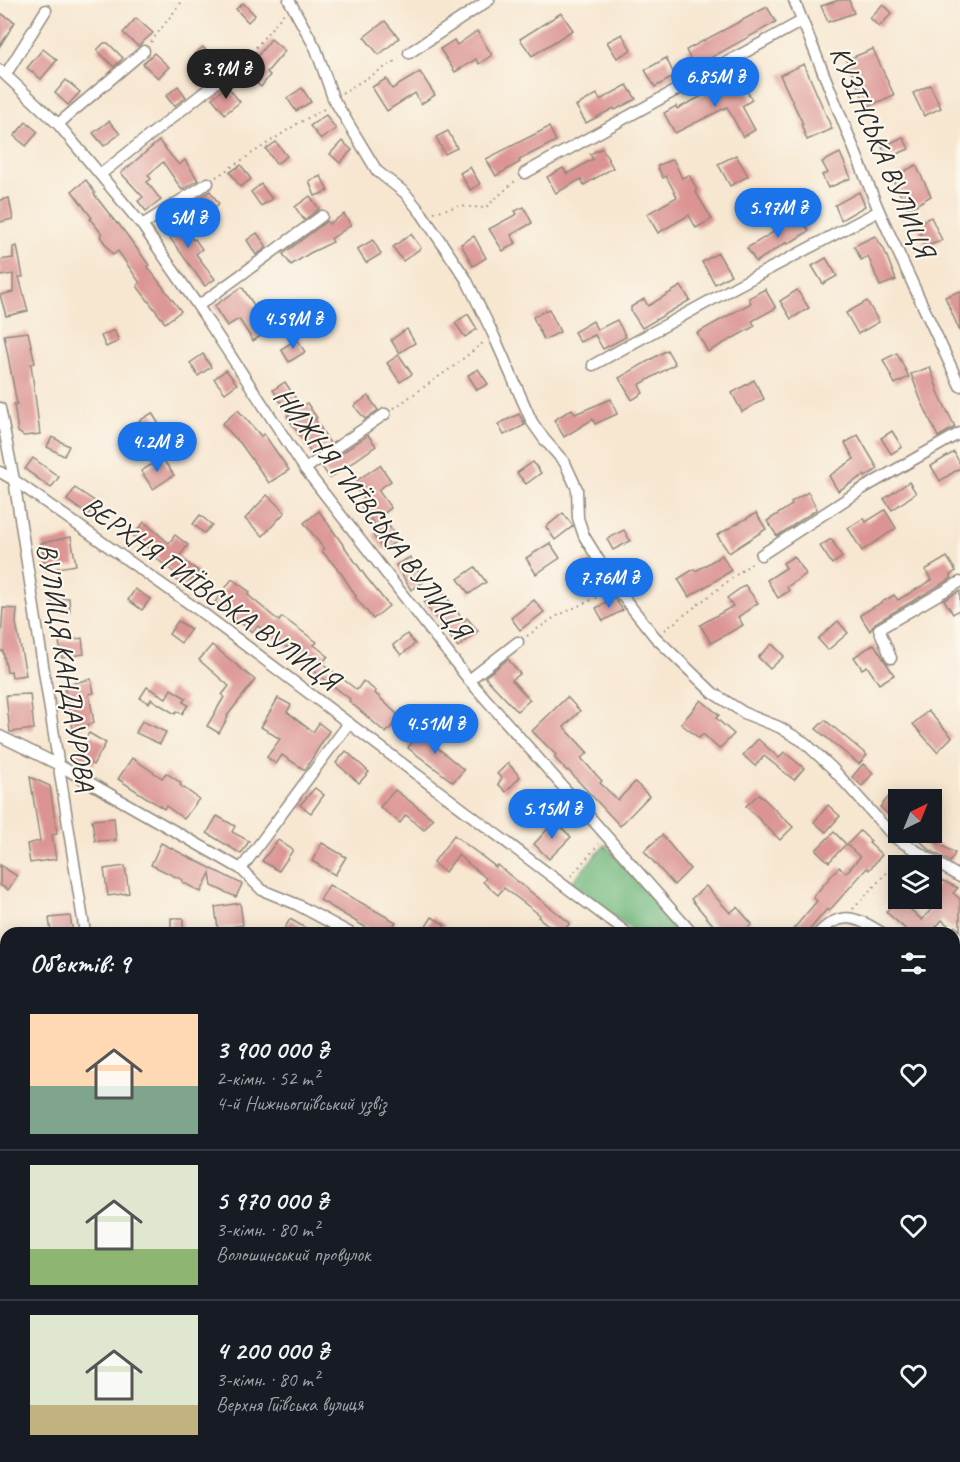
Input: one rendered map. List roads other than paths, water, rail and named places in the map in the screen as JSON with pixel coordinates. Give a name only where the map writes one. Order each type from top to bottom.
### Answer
[{"type":"street","points":[[409,53],[489,0]]},
{"type":"street","name":"КУЗІНСЬКА ВУЛИЦЯ","points":[[794,0],[879,211],[960,386]]},
{"type":"street","points":[[291,2],[316,49],[335,100],[377,171],[405,193],[466,279],[532,422],[565,463],[576,489],[578,518],[584,537],[616,588],[655,637],[713,693],[746,714],[804,742],[832,768],[895,838],[960,877]]},
{"type":"street","points":[[3,72],[46,10]]},
{"type":"street","points":[[525,172],[802,21]]},
{"type":"street","points":[[58,124],[144,51]]},
{"type":"street","points":[[101,174],[246,59]]},
{"type":"street","name":"НИЖНЯ ГИЇВСЬКА ВУЛИЦЯ","points":[[3,72],[58,124],[142,225],[305,469],[469,680],[687,927]]},
{"type":"street","points":[[142,225],[208,183]]},
{"type":"street","points":[[593,365],[735,286],[879,211]]},
{"type":"street","points":[[198,306],[322,216]]},
{"type":"street","name":"ВУЛИЦЯ КАНДАУРОВА","points":[[0,408],[15,480],[57,764],[84,927]]},
{"type":"street","points":[[305,469],[385,414]]},
{"type":"street","points":[[761,555],[862,489],[960,433]]},
{"type":"street","name":"ВЕРХНЯ ГИЇВСЬКА ВУЛИЦЯ","points":[[0,472],[15,480],[204,614],[619,927]]},
{"type":"street","points":[[891,658],[879,629],[960,582]]},
{"type":"street","points":[[469,680],[518,642]]},
{"type":"street","points":[[241,869],[349,723]]},
{"type":"street","points":[[0,736],[57,764],[241,869],[262,890],[296,904],[339,927]]},
{"type":"street","points":[[827,927],[837,919],[845,917],[862,921],[872,927]]}]
